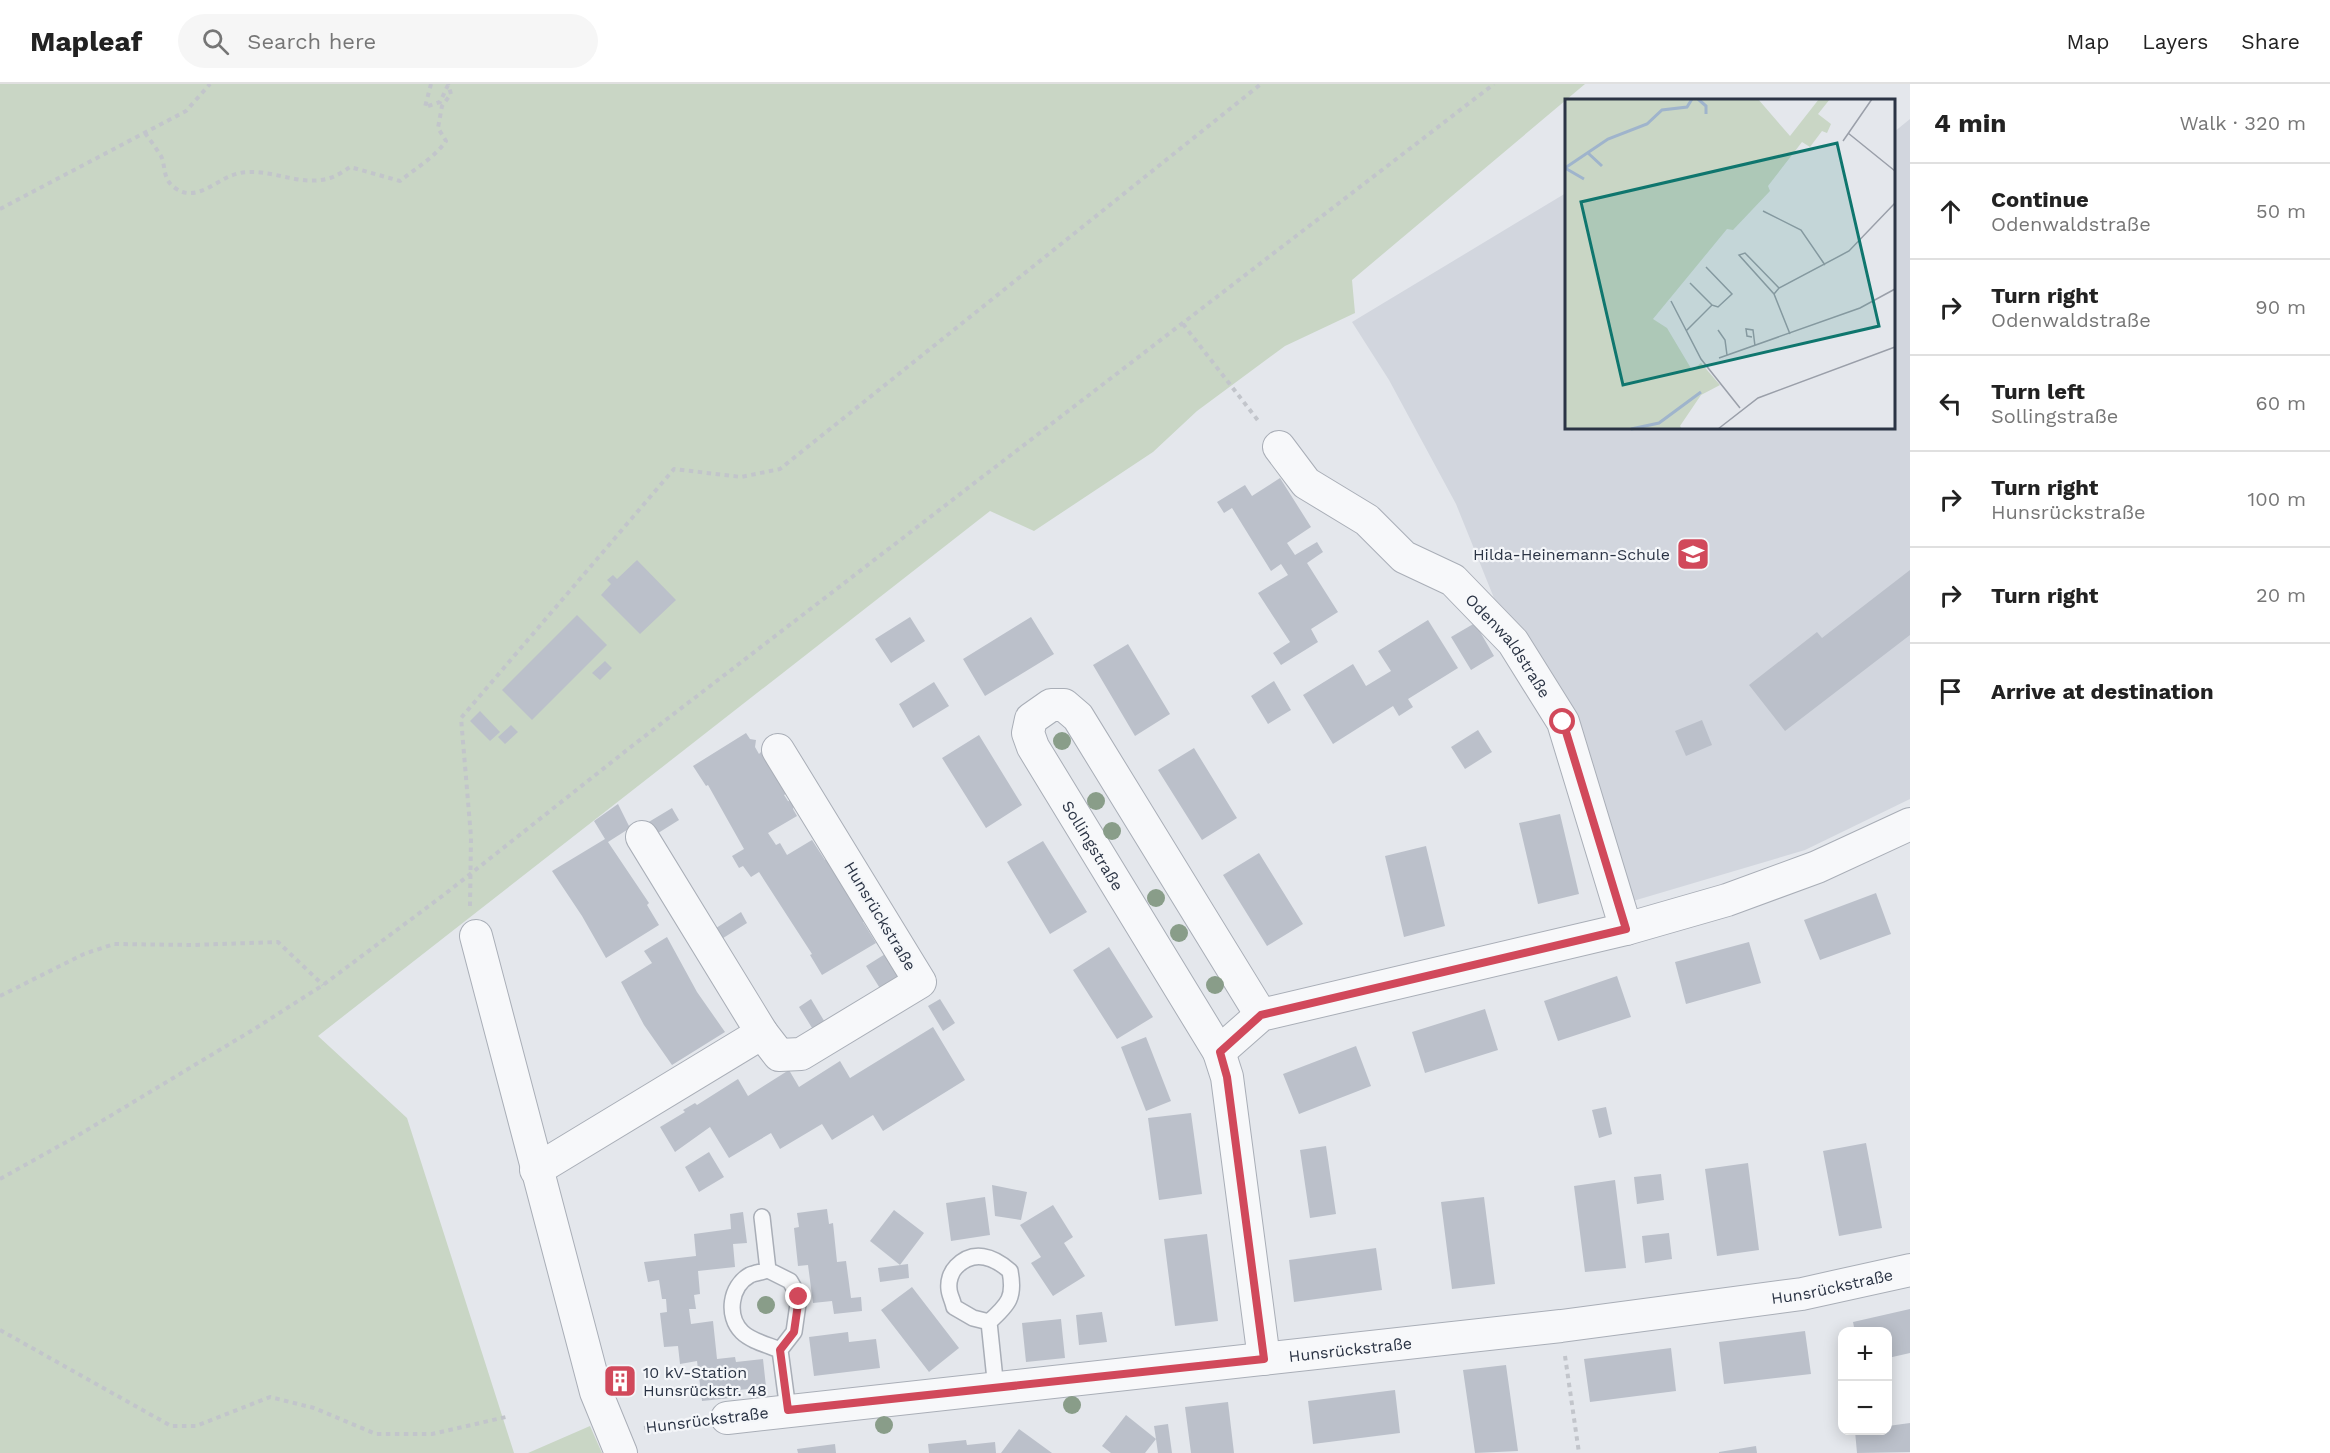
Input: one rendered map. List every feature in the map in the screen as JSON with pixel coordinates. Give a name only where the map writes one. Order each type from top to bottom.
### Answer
[{"type":"street","name":"Odenwaldstraße","points":[[1279,447],[1306,483],[1367,520],[1404,558],[1453,580],[1513,642],[1563,722],[1626,929]]},
{"type":"street","name":"Sollingstraße","points":[[1261,1015],[1078,717],[1064,705],[1051,705],[1031,719],[1028,732],[1033,747],[1220,1052],[1227,1077],[1264,1359]]},
{"type":"street","name":"Hunsrückstraße","points":[[642,837],[762,1033],[779,1054],[801,1054],[920,982],[778,750]]},
{"type":"street","points":[[1220,1052],[1261,1015],[1626,929],[1726,900],[1817,867],[1910,824]]},
{"type":"street","points":[[476,936],[596,1392],[616,1443]]},
{"type":"street","points":[[536,1170],[762,1033]]},
{"type":"street","name":"Hunsrückstraße","points":[[727,1418],[1561,1326],[1802,1294],[1910,1270]]},
{"type":"lane","points":[[762,1216],[768,1270]]},
{"type":"lane","points":[[983,1255],[999,1261],[1010,1271],[1013,1289],[1006,1306],[989,1322],[973,1318],[954,1307],[949,1288],[952,1272],[964,1258],[983,1255]]},
{"type":"lane","points":[[780,1350],[756,1341],[741,1332],[731,1311],[733,1293],[748,1276],[768,1270],[790,1281],[799,1297],[794,1332],[780,1350],[788,1410]]},
{"type":"lane","points":[[989,1322],[996,1389]]},
{"type":"path","points":[[0,209],[186,111],[210,84]]},
{"type":"path","points":[[431,84],[425,106],[440,102],[448,84]]},
{"type":"path","points":[[145,133],[162,158],[163,168],[174,188],[189,194],[206,190],[236,173],[247,171],[276,173],[309,180],[329,178],[350,167],[400,181],[428,158],[438,153],[446,141],[438,128],[442,106],[451,94],[448,84]]},
{"type":"path","points":[[470,875],[471,837],[461,718],[674,469],[741,477],[780,469],[1261,84]]},
{"type":"path","points":[[0,1179],[77,1136],[323,985],[470,875],[632,746],[1494,84]]},
{"type":"path","points":[[1183,324],[1279,447]]},
{"type":"path","points":[[0,996],[84,954],[114,944],[193,945],[278,942],[323,985]]},
{"type":"path","points":[[1561,1326],[1579,1453]]},
{"type":"path","points":[[0,1330],[171,1426],[196,1426],[270,1397],[314,1408],[376,1434],[432,1434],[506,1417]]},
{"type":"path","name":"Hunsrückstraße","points":[[616,1443],[727,1418]]},
{"type":"shaded area","name":"Hilda-Heinemann-Schule","points":[[1910,119],[1910,799],[1805,850],[1633,901],[1574,709],[1496,603],[1456,504],[1389,380],[1352,322],[1565,194],[1565,429],[1895,429],[1895,131]]},
{"type":"green space","points":[[0,84],[1585,84],[1352,280],[1355,313],[1285,346],[1197,411],[1153,452],[1034,531],[990,511],[318,1036],[407,1118],[514,1453],[0,1453]]},
{"type":"green space","points":[[590,1426],[602,1453],[528,1453]]},
{"type":"building","points":[[1280,478],[1311,527],[1287,543],[1295,555],[1317,542],[1323,552],[1307,563],[1338,612],[1311,629],[1318,642],[1281,665],[1273,653],[1290,642],[1258,593],[1288,575],[1281,564],[1271,571],[1232,508],[1224,513],[1217,502],[1245,485],[1252,496]]},
{"type":"building","points":[[637,560],[676,600],[640,634],[601,595],[611,584],[607,580],[613,575],[617,579]]},
{"type":"building","points":[[1910,570],[1910,635],[1785,731],[1749,685],[1817,632],[1822,638]]},
{"type":"building","points":[[577,615],[607,645],[532,720],[502,690]]},
{"type":"building","points":[[910,617],[925,641],[891,663],[875,639]]},
{"type":"building","points":[[1031,617],[1054,654],[985,696],[963,659]]},
{"type":"building","points":[[1428,620],[1458,668],[1408,699],[1413,707],[1399,716],[1393,706],[1333,744],[1303,695],[1353,664],[1366,686],[1391,671],[1378,651]]},
{"type":"building","points":[[1475,623],[1494,656],[1471,670],[1451,637]]},
{"type":"building","points":[[1128,644],[1170,714],[1135,736],[1093,665]]},
{"type":"building","points":[[605,661],[612,668],[600,680],[592,673]]},
{"type":"building","points":[[1274,681],[1291,710],[1268,724],[1251,696]]},
{"type":"building","points":[[934,682],[949,706],[913,728],[899,704]]},
{"type":"building","points":[[480,711],[500,732],[490,741],[470,721]]},
{"type":"building","points":[[1702,720],[1712,745],[1686,756],[1675,731]]},
{"type":"building","points":[[511,725],[518,732],[505,744],[498,737]]},
{"type":"building","points":[[1478,730],[1492,752],[1465,769],[1451,747]]},
{"type":"building","points":[[746,733],[750,739],[756,740],[755,747],[759,754],[761,752],[765,759],[771,760],[770,767],[777,779],[784,781],[782,788],[788,801],[795,802],[793,809],[797,816],[768,833],[776,845],[780,843],[787,855],[812,840],[825,860],[827,859],[876,943],[822,975],[810,955],[812,954],[759,872],[751,877],[743,866],[739,868],[732,856],[744,849],[708,785],[706,786],[693,766]]},
{"type":"building","points":[[979,735],[1022,805],[986,828],[942,758]]},
{"type":"building","points":[[1194,748],[1237,818],[1202,840],[1158,770]]},
{"type":"building","points":[[618,804],[630,828],[608,842],[649,903],[647,905],[659,925],[606,958],[552,871],[605,839],[594,821]]},
{"type":"building","points":[[672,808],[679,820],[655,835],[647,823]]},
{"type":"building","points":[[1560,814],[1579,894],[1538,904],[1519,823]]},
{"type":"building","points":[[1043,841],[1087,912],[1050,934],[1007,862]]},
{"type":"building","points":[[1426,846],[1445,926],[1404,937],[1385,856]]},
{"type":"building","points":[[1259,853],[1303,924],[1267,946],[1223,875]]},
{"type":"building","points":[[1876,893],[1891,934],[1820,960],[1804,920]]},
{"type":"building","points":[[741,912],[747,923],[720,940],[713,930]]},
{"type":"building","points":[[667,937],[697,992],[725,1032],[672,1065],[644,1025],[621,982],[652,963],[644,951]]},
{"type":"building","points":[[1749,942],[1761,983],[1686,1004],[1675,962]]},
{"type":"building","points":[[1109,947],[1153,1017],[1117,1039],[1073,970]]},
{"type":"building","points":[[890,951],[905,975],[881,990],[866,966]]},
{"type":"building","points":[[1617,976],[1631,1017],[1558,1041],[1544,1001]]},
{"type":"building","points":[[811,999],[826,1024],[814,1031],[799,1007]]},
{"type":"building","points":[[940,999],[955,1023],[943,1031],[928,1006]]},
{"type":"building","points":[[1485,1009],[1498,1050],[1425,1073],[1412,1032]]},
{"type":"building","points":[[933,1027],[965,1080],[883,1131],[873,1115],[832,1140],[822,1124],[780,1149],[771,1133],[729,1158],[710,1127],[675,1152],[660,1127],[685,1112],[683,1110],[695,1103],[697,1105],[738,1079],[748,1096],[789,1070],[799,1087],[840,1061],[850,1078]]},
{"type":"building","points":[[1146,1037],[1171,1101],[1146,1111],[1121,1047]]},
{"type":"building","points":[[1356,1046],[1371,1086],[1299,1114],[1283,1074]]},
{"type":"building","points":[[1606,1107],[1612,1134],[1599,1138],[1592,1110]]},
{"type":"building","points":[[1191,1113],[1202,1194],[1159,1200],[1148,1118]]},
{"type":"building","points":[[1866,1143],[1882,1228],[1839,1236],[1823,1151]]},
{"type":"building","points":[[1326,1146],[1336,1214],[1310,1218],[1300,1150]]},
{"type":"building","points":[[709,1152],[724,1177],[699,1192],[685,1167]]},
{"type":"building","points":[[1748,1163],[1759,1250],[1717,1256],[1705,1169]]},
{"type":"building","points":[[1661,1174],[1664,1200],[1637,1204],[1634,1177]]},
{"type":"building","points":[[1615,1180],[1626,1268],[1585,1272],[1574,1186]]},
{"type":"building","points":[[992,1185],[1027,1192],[1021,1220],[995,1216]]},
{"type":"building","points":[[985,1197],[990,1235],[951,1241],[946,1203]]},
{"type":"building","points":[[1484,1197],[1495,1284],[1452,1289],[1441,1202]]},
{"type":"building","points":[[1053,1205],[1073,1237],[1064,1243],[1085,1276],[1053,1296],[1031,1263],[1041,1257],[1020,1225]]},
{"type":"building","points":[[827,1209],[829,1224],[833,1223],[837,1262],[846,1261],[851,1298],[861,1297],[862,1311],[834,1314],[832,1301],[813,1303],[808,1265],[798,1266],[794,1228],[799,1227],[797,1213]]},
{"type":"building","points":[[894,1210],[924,1233],[900,1265],[870,1241]]},
{"type":"building","points":[[743,1212],[747,1243],[733,1244],[735,1267],[698,1271],[700,1294],[694,1295],[696,1309],[689,1309],[691,1324],[713,1321],[717,1359],[735,1357],[736,1362],[763,1359],[766,1387],[739,1390],[740,1397],[702,1401],[697,1361],[680,1364],[678,1346],[664,1347],[660,1313],[667,1312],[666,1299],[662,1299],[659,1280],[648,1282],[644,1262],[696,1256],[694,1234],[731,1229],[730,1214]]},
{"type":"building","points":[[1669,1233],[1672,1259],[1645,1263],[1642,1236]]},
{"type":"building","points":[[1207,1234],[1218,1321],[1175,1326],[1164,1239]]},
{"type":"building","points":[[1376,1248],[1382,1290],[1294,1302],[1289,1260]]},
{"type":"building","points":[[908,1264],[909,1278],[880,1282],[878,1268]]},
{"type":"building","points":[[912,1287],[959,1348],[929,1372],[881,1310]]},
{"type":"building","points":[[1910,1309],[1910,1353],[1892,1357],[1892,1327],[1854,1327],[1853,1322]]},
{"type":"building","points":[[1102,1312],[1107,1342],[1079,1345],[1076,1315]]},
{"type":"building","points":[[1061,1319],[1065,1358],[1026,1362],[1022,1323]]},
{"type":"building","points":[[1805,1331],[1811,1374],[1724,1384],[1719,1342]]},
{"type":"building","points":[[848,1332],[849,1342],[876,1339],[880,1368],[814,1376],[809,1337]]},
{"type":"building","points":[[1671,1348],[1676,1391],[1590,1402],[1584,1359]]},
{"type":"building","points":[[1506,1365],[1518,1451],[1475,1453],[1463,1370]]},
{"type":"building","name":"10 kV-Station Hunsrückstr. 48","points":[[626,1373],[629,1385],[614,1389],[611,1377]]},
{"type":"building","points":[[1395,1390],[1400,1433],[1313,1444],[1308,1401]]},
{"type":"building","points":[[1228,1402],[1234,1453],[1191,1453],[1185,1407]]},
{"type":"building","points":[[1126,1415],[1156,1439],[1145,1453],[1111,1453],[1102,1446]]},
{"type":"building","points":[[1910,1423],[1910,1452],[1857,1453],[1855,1435],[1892,1435],[1892,1425]]},
{"type":"building","points":[[1168,1424],[1172,1453],[1158,1453],[1154,1426]]},
{"type":"building","points":[[1019,1429],[1052,1453],[1001,1453]]},
{"type":"building","points":[[966,1440],[967,1445],[995,1442],[996,1453],[929,1453],[928,1444]]},
{"type":"building","points":[[835,1444],[836,1453],[798,1453],[797,1449]]},
{"type":"building","points":[[1756,1446],[1757,1453],[1719,1453],[1719,1452]]},
{"type":"place","name":"Hilda-Heinemann-Schule","points":[[1693,554]]},
{"type":"place","name":"10 kV-Station Hunsrückstr. 48","points":[[620,1381]]},
{"type":"route","points":[[799,1297],[798,1317],[794,1332],[780,1350],[788,1410],[1264,1359],[1227,1077],[1220,1052],[1261,1015],[1626,929],[1563,722]]}]
